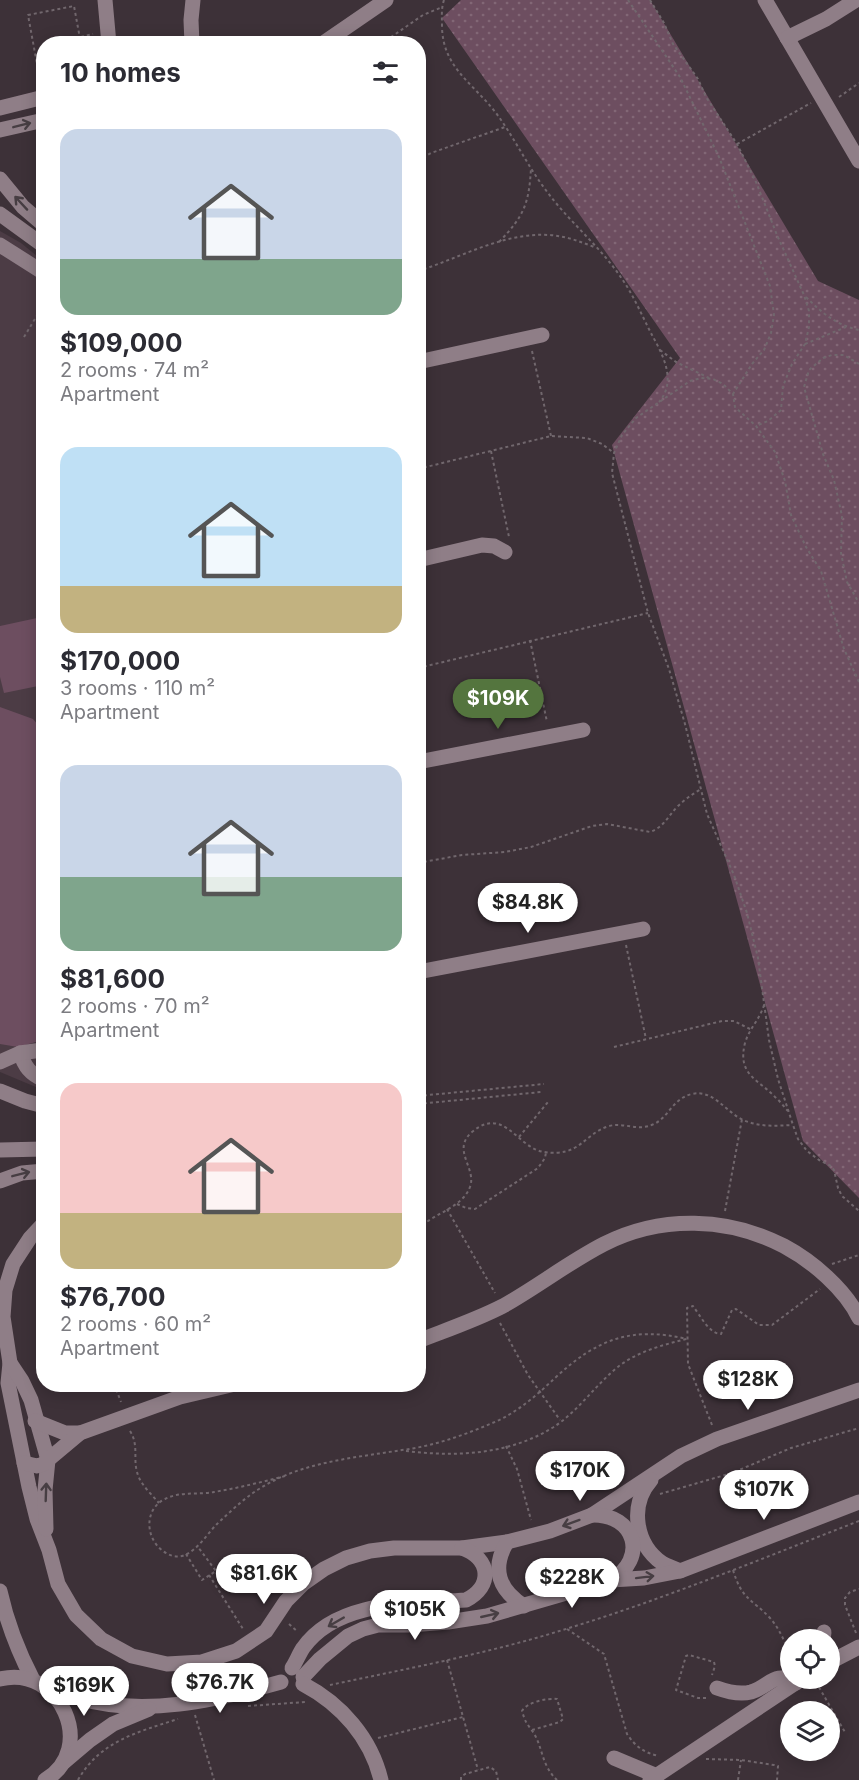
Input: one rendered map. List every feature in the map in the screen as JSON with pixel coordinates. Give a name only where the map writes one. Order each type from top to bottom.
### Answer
[{"type":"street","points":[[105,0],[108,36]]},
{"type":"street","points":[[192,36],[193,0]]},
{"type":"street","points":[[334,36],[386,0]]},
{"type":"street","points":[[765,0],[859,161]]},
{"type":"street","points":[[787,38],[826,19],[856,0]]},
{"type":"street","points":[[0,108],[36,101]]},
{"type":"street","points":[[0,130],[36,122]]},
{"type":"street","points":[[0,179],[36,218]]},
{"type":"street","points":[[0,214],[36,240]]},
{"type":"street","points":[[0,245],[36,268]]},
{"type":"street","points":[[426,360],[536,337]]},
{"type":"street","points":[[426,558],[482,545],[502,550]]},
{"type":"street","points":[[426,760],[583,730]]},
{"type":"street","points":[[426,970],[643,929]]},
{"type":"street","points":[[0,1062],[20,1053],[36,1051]]},
{"type":"street","points":[[20,1053],[27,1070],[36,1075]]},
{"type":"street","points":[[0,1091],[36,1104]]},
{"type":"street","points":[[0,1150],[36,1149]]},
{"type":"street","points":[[0,1181],[22,1173],[36,1172]]},
{"type":"street","points":[[426,1338],[498,1308],[605,1244],[643,1229],[683,1222],[723,1224],[764,1235],[800,1254],[831,1280],[859,1318]]},
{"type":"street","points":[[36,1232],[13,1264],[5,1290],[3,1317],[10,1363],[8,1383],[37,1519],[58,1584],[76,1615],[101,1639],[132,1656],[167,1664],[202,1662],[236,1651],[266,1631],[286,1601],[304,1583],[324,1569],[346,1558],[370,1551],[394,1548],[462,1548],[507,1542],[535,1535],[592,1515],[681,1456],[717,1439],[859,1390]]},
{"type":"street","points":[[10,1363],[22,1381],[38,1421],[48,1460],[45,1520],[48,1550]]},
{"type":"street","points":[[17,1427],[27,1422],[38,1421],[51,1429],[65,1433],[80,1433],[180,1397],[201,1392]]},
{"type":"street","points":[[24,1463],[37,1466],[48,1460],[80,1433]]},
{"type":"street","points":[[0,1679],[18,1677],[38,1682],[77,1698],[153,1707],[239,1694],[281,1682],[283,1687],[296,1691],[304,1684],[320,1659],[348,1636],[363,1629],[378,1625],[448,1622],[487,1616],[611,1580],[622,1574],[630,1564],[636,1538],[639,1500],[646,1485],[657,1473]]},
{"type":"street","points":[[611,1580],[644,1578],[680,1571],[859,1502]]},
{"type":"street","points":[[592,1515],[605,1515],[617,1519],[663,1563],[680,1571]]},
{"type":"street","points":[[304,1684],[304,1647],[320,1632],[338,1620],[376,1607],[466,1600],[476,1595],[483,1586],[507,1542]]},
{"type":"street","points":[[462,1548],[474,1552],[512,1598],[524,1606]]},
{"type":"street","points":[[0,1592],[9,1627],[20,1654],[38,1682],[56,1695],[66,1711],[70,1729],[69,1748],[61,1764]]},
{"type":"street","points":[[840,1654],[857,1640]]},
{"type":"street","points":[[711,1689],[734,1694],[752,1692],[780,1678]]},
{"type":"street","points":[[304,1684],[342,1711],[366,1742],[381,1780]]},
{"type":"street","points":[[614,1758],[654,1778],[787,1689]]},
{"type":"street","points":[[48,1779],[61,1764],[113,1724],[153,1707]]},
{"type":"path","points":[[444,0],[442,37],[449,58],[460,76],[489,106],[505,127],[545,190],[621,278],[660,350],[668,376],[668,386],[664,396],[655,406]]},
{"type":"path","points":[[628,0],[681,77],[719,158],[770,286],[774,315],[771,333],[764,350],[733,394]]},
{"type":"path","points":[[650,0],[674,44],[698,79],[706,97],[737,144],[756,182],[804,295],[808,311],[809,327],[805,344],[792,363],[783,386],[781,410],[768,421],[756,426]]},
{"type":"path","points":[[36,59],[28,15],[74,6],[80,36]]},
{"type":"path","points":[[393,36],[423,15],[442,7]]},
{"type":"path","points":[[737,144],[859,83]]},
{"type":"path","points":[[426,155],[505,127]]},
{"type":"path","points":[[499,243],[525,209],[531,168]]},
{"type":"path","points":[[426,268],[523,236],[548,235],[573,239],[597,248]]},
{"type":"path","points":[[804,295],[822,314],[846,327],[859,330]]},
{"type":"path","points":[[24,337],[36,317]]},
{"type":"path","points":[[805,344],[846,327]]},
{"type":"path","points":[[536,337],[551,436]]},
{"type":"path","points":[[660,350],[694,372],[723,384],[733,394],[735,407],[756,426],[775,452],[785,482],[791,516],[821,571],[844,649],[859,682]]},
{"type":"path","points":[[859,364],[844,356],[832,355],[823,358],[809,370],[804,387],[823,454],[834,480],[842,516],[841,553],[847,582],[859,603]]},
{"type":"path","points":[[713,379],[701,378],[690,381],[636,418],[622,435],[614,453],[612,473],[648,613],[669,669],[706,814],[734,876],[747,913],[758,958],[769,1040],[777,1078],[789,1114],[798,1139],[807,1151],[831,1166],[838,1188],[859,1211]]},
{"type":"path","points":[[426,467],[551,436],[587,438],[602,444],[614,453]]},
{"type":"path","points":[[491,451],[509,531],[502,550]]},
{"type":"path","points":[[426,666],[648,613]]},
{"type":"path","points":[[530,640],[550,736]]},
{"type":"path","points":[[426,862],[531,847],[584,828],[607,824],[650,832],[667,821],[677,807],[701,789]]},
{"type":"path","points":[[624,933],[646,1039]]},
{"type":"path","points":[[765,1001],[761,1016],[745,1048],[746,1067],[751,1077],[774,1095],[789,1114]]},
{"type":"path","points":[[614,1047],[722,1021],[734,1021],[752,1030]]},
{"type":"path","points":[[426,1095],[544,1084]]},
{"type":"path","points":[[426,1103],[541,1092]]},
{"type":"path","points":[[426,1222],[457,1204],[466,1194],[471,1182],[464,1154],[467,1138],[482,1126],[495,1123],[502,1125],[531,1148],[546,1152],[565,1152],[576,1148],[608,1127],[621,1124],[632,1128],[643,1128],[654,1125],[680,1099],[691,1094],[708,1095],[742,1119],[767,1127],[793,1125]]},
{"type":"path","points":[[519,1137],[548,1102]]},
{"type":"path","points":[[723,1224],[742,1119]]},
{"type":"path","points":[[457,1204],[475,1209],[538,1168],[546,1152]]},
{"type":"path","points":[[447,1209],[498,1308],[528,1375],[561,1421]]},
{"type":"path","points":[[818,1270],[859,1255]]},
{"type":"path","points":[[717,1439],[688,1364],[686,1311],[693,1306],[716,1334],[721,1334],[729,1313],[734,1309],[753,1322],[765,1326],[777,1322],[831,1280]]},
{"type":"path","points":[[285,1476],[259,1489],[235,1507],[214,1527],[198,1547],[186,1554],[169,1555],[162,1551],[152,1539],[148,1524],[150,1516],[159,1503],[174,1495],[212,1493],[285,1476],[316,1465],[442,1442],[501,1419],[540,1393],[590,1350],[613,1339],[646,1333],[663,1333],[687,1339]]},
{"type":"path","points":[[403,1450],[461,1455],[526,1441],[561,1421],[620,1366],[655,1347],[687,1339]]},
{"type":"path","points":[[116,1392],[122,1418],[136,1445],[137,1476],[159,1503]]},
{"type":"path","points":[[639,1500],[732,1473],[791,1448],[859,1428]]},
{"type":"path","points":[[506,1446],[517,1469],[535,1535]]},
{"type":"path","points":[[243,1707],[300,1701],[304,1684],[447,1660],[567,1629],[664,1596],[859,1521]]},
{"type":"path","points":[[186,1554],[202,1580],[216,1571],[198,1547]]},
{"type":"path","points":[[734,1570],[744,1594],[777,1627],[780,1633]]},
{"type":"path","points":[[209,1575],[250,1641]]},
{"type":"path","points":[[857,1640],[845,1605],[845,1598],[850,1592],[859,1589]]},
{"type":"path","points":[[277,1614],[309,1642]]},
{"type":"path","points":[[567,1629],[604,1654],[627,1734],[633,1743],[651,1755],[683,1758]]},
{"type":"path","points":[[689,1654],[714,1662],[711,1689],[704,1697],[698,1698],[676,1690],[686,1656],[689,1654]]},
{"type":"path","points":[[447,1660],[478,1770]]},
{"type":"path","points":[[820,1689],[846,1734]]},
{"type":"path","points":[[532,1730],[560,1722],[563,1719],[557,1699],[552,1698],[524,1707],[522,1711],[526,1726],[532,1730],[543,1759],[557,1780]]},
{"type":"path","points":[[188,1717],[204,1713]]},
{"type":"path","points":[[195,1715],[214,1780]]},
{"type":"path","points":[[366,1742],[463,1717]]},
{"type":"path","points":[[78,1780],[98,1755],[118,1740],[129,1734],[180,1719]]},
{"type":"path","points":[[706,1759],[741,1760],[778,1766],[777,1780]]},
{"type":"path","points":[[738,1780],[741,1760]]},
{"type":"path","points":[[461,1780],[465,1774],[494,1768],[498,1780]]},
{"type":"shaded area","points":[[461,0],[650,0],[818,281],[859,300],[859,1198],[803,1141],[612,445],[680,358],[442,18]]},
{"type":"shaded area","points":[[0,231],[36,255],[36,1087],[0,1072]]},
{"type":"shaded area","points":[[36,618],[36,686],[4,693],[0,677],[0,626]]},
{"type":"shaded area","points":[[0,707],[33,719],[36,723],[36,1042],[18,1047],[0,1044]]}]
